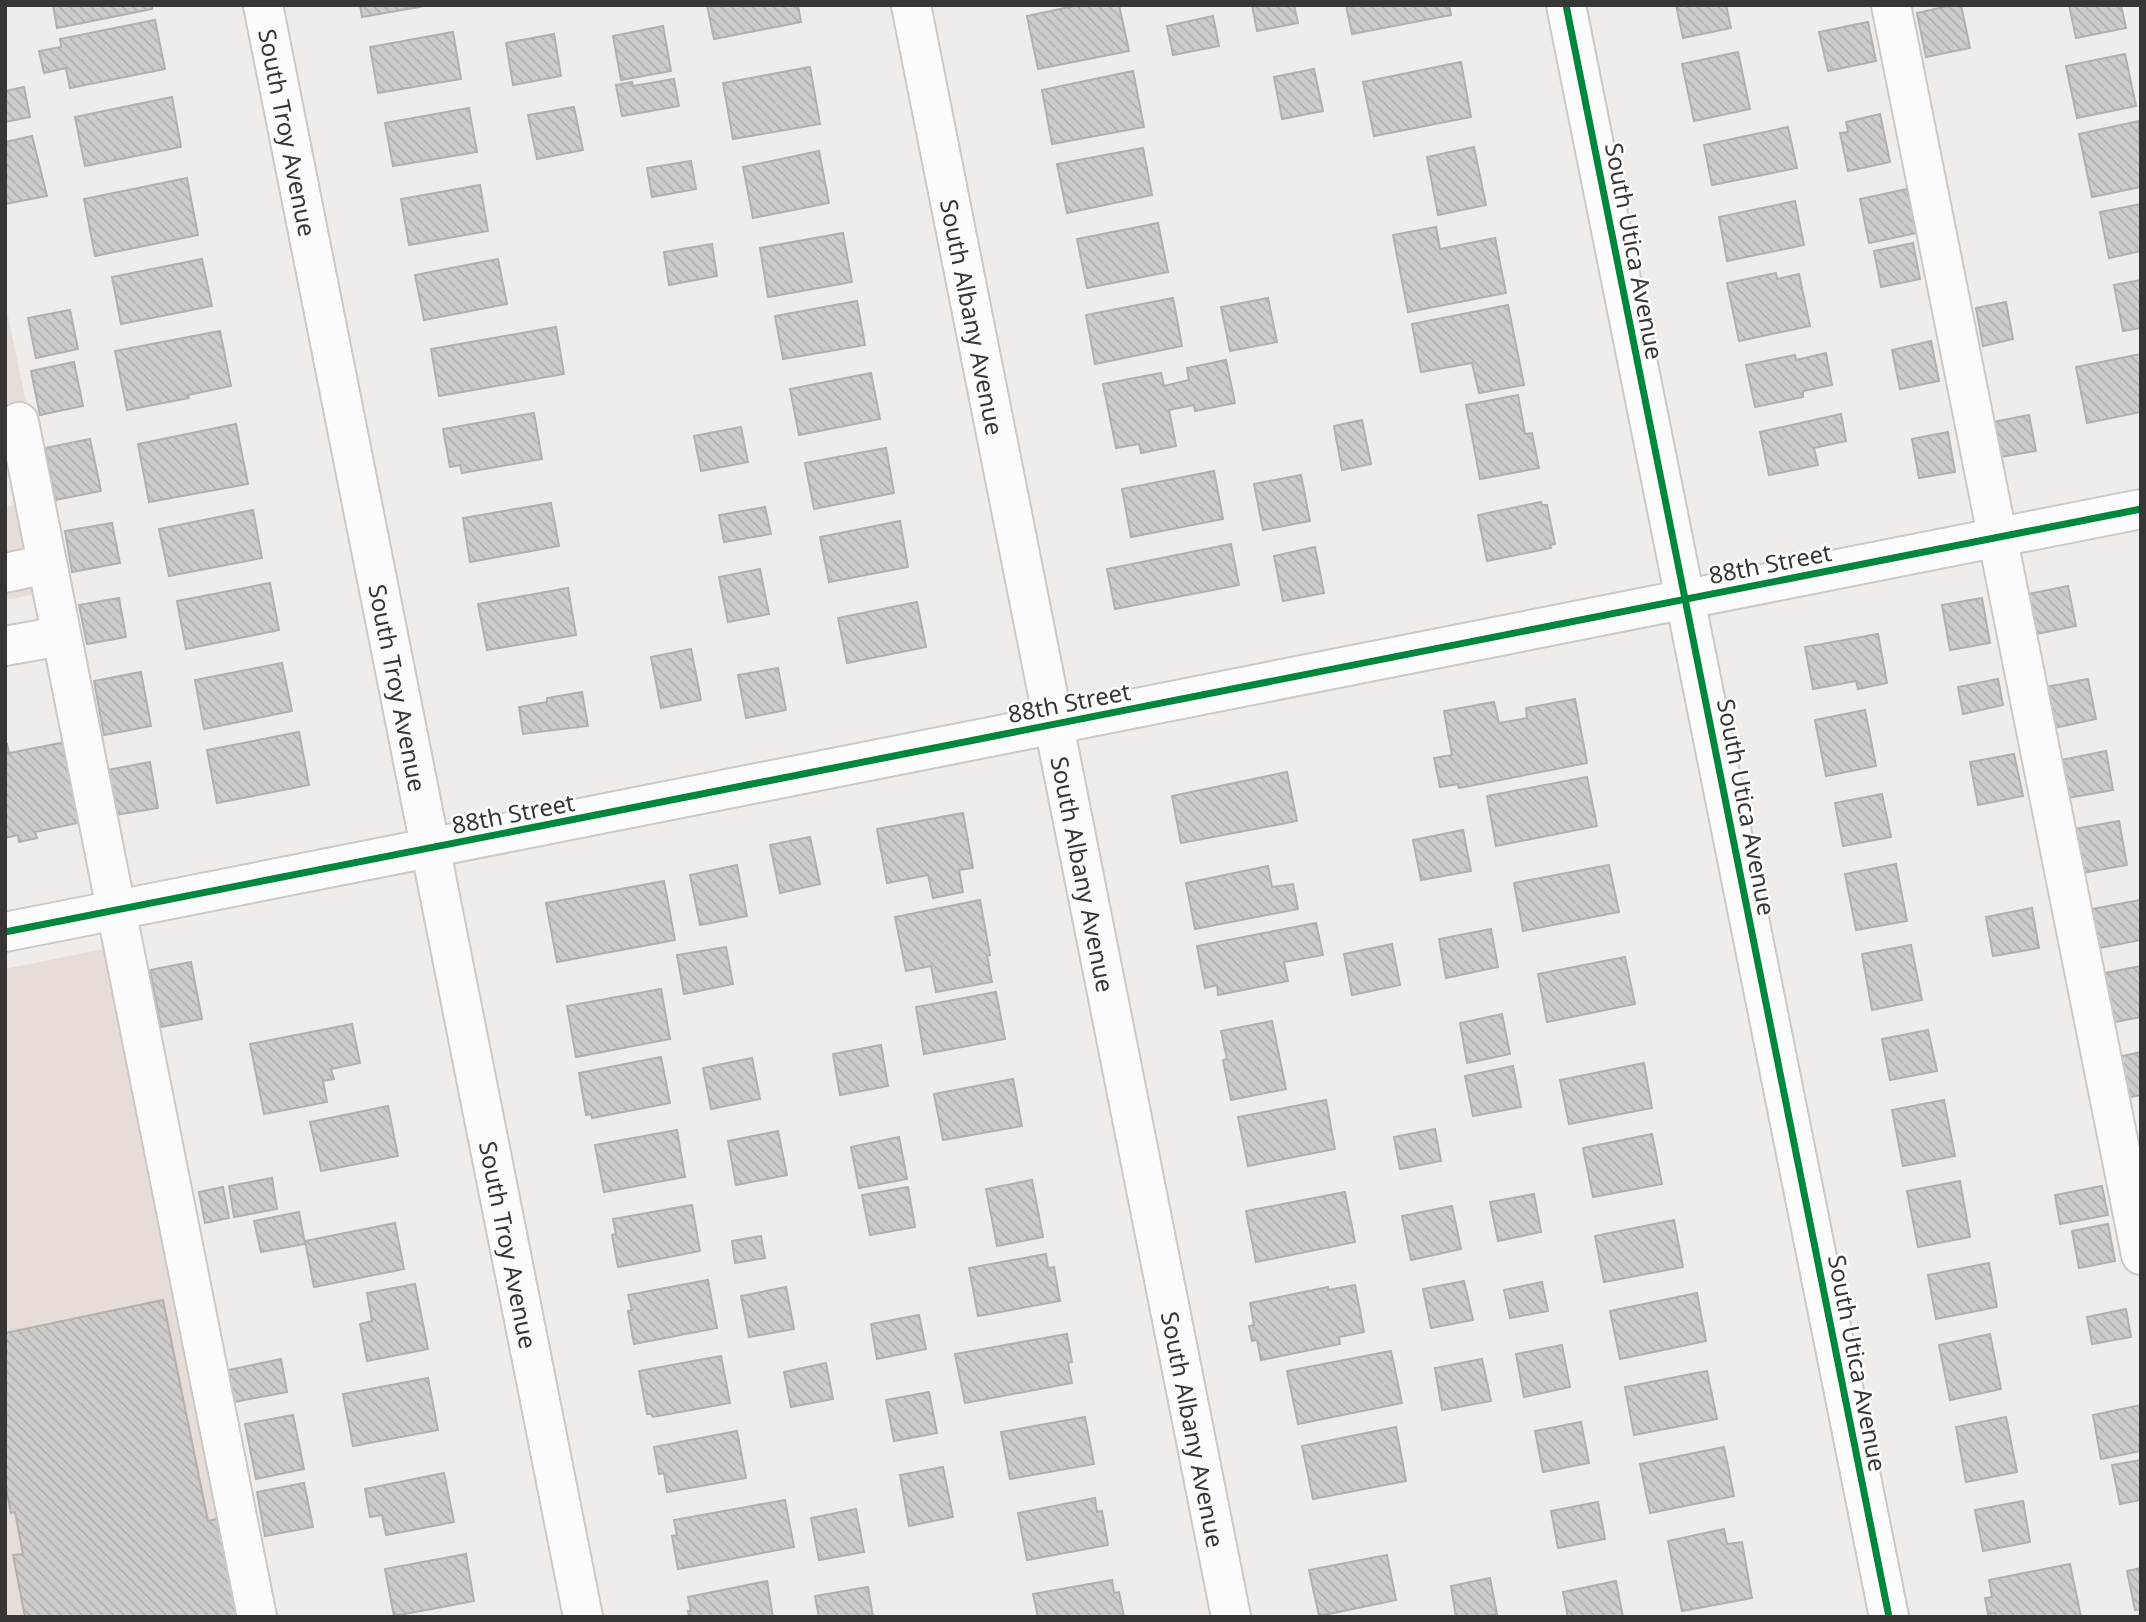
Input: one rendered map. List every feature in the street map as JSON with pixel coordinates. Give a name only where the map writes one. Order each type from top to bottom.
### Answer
[{"type":"street","name":"South Troy Avenue","points":[[263,5],[583,1617]]},
{"type":"street","name":"South Albany Avenue","points":[[911,5],[1230,1617]]},
{"type":"street","name":"South Utica Avenue","points":[[1566,5],[1889,1617]]},
{"type":"street","points":[[1891,5],[2141,1255]]},
{"type":"street","points":[[19,422],[257,1617]]},
{"type":"street","name":"88th Street","points":[[5,932],[2141,509]]},
{"type":"street","points":[[5,573],[47,564]]},
{"type":"street","points":[[5,646],[61,636]]},
{"type":"shaded area","points":[[5,302],[27,407],[5,411]]},
{"type":"shaded area","points":[[34,501],[52,591],[5,600],[5,507]]},
{"type":"shaded area","points":[[123,945],[257,1617],[5,1617],[5,969]]},
{"type":"building","points":[[53,5],[152,5],[152,9],[57,28]]},
{"type":"building","points":[[360,5],[430,5],[362,17]]},
{"type":"building","points":[[707,5],[798,5],[801,22],[714,39]]},
{"type":"building","points":[[1079,5],[1119,5],[1129,51],[1038,69],[1027,16]]},
{"type":"building","points":[[1252,5],[1294,5],[1298,23],[1257,31]]},
{"type":"building","points":[[1346,5],[1449,5],[1451,15],[1352,34]]},
{"type":"building","points":[[1676,5],[1726,5],[1731,28],[1683,38]]},
{"type":"building","points":[[1961,5],[1970,48],[1926,57],[1917,13]]},
{"type":"building","points":[[2069,5],[2121,5],[2126,28],[2076,38]]},
{"type":"building","points":[[1213,16],[1219,46],[1173,55],[1167,26]]},
{"type":"building","points":[[155,20],[165,69],[70,88],[66,68],[44,73],[39,51],[61,47],[60,39]]},
{"type":"building","points":[[1868,22],[1876,61],[1828,71],[1819,32]]},
{"type":"building","points":[[663,26],[671,71],[621,80],[613,36]]},
{"type":"building","points":[[453,32],[461,79],[378,93],[370,47]]},
{"type":"building","points":[[554,34],[561,76],[513,85],[506,43]]},
{"type":"building","points":[[1738,52],[1750,109],[1694,121],[1682,64]]},
{"type":"building","points":[[2125,54],[2136,106],[2077,118],[2066,66]]},
{"type":"building","points":[[1461,62],[1471,117],[1374,136],[1363,82]]},
{"type":"building","points":[[810,67],[820,124],[733,139],[723,83]]},
{"type":"building","points":[[1314,69],[1323,111],[1282,119],[1274,77]]},
{"type":"building","points":[[1133,71],[1144,127],[1052,144],[1042,90]]},
{"type":"building","points":[[674,79],[679,106],[622,116],[616,85],[632,82],[633,86]]},
{"type":"building","points":[[24,87],[30,117],[5,122],[5,91]]},
{"type":"building","points":[[172,97],[181,147],[85,166],[75,117]]},
{"type":"building","points":[[574,107],[583,150],[537,159],[528,115]]},
{"type":"building","points":[[469,108],[477,152],[393,166],[385,123]]},
{"type":"building","points":[[1880,114],[1890,162],[1848,171],[1840,133],[1848,132],[1846,122]]},
{"type":"building","points":[[2139,121],[2141,187],[2092,197],[2079,134]]},
{"type":"building","points":[[1788,127],[1797,168],[1712,185],[1704,145]]},
{"type":"building","points":[[32,136],[47,196],[5,204],[5,142]]},
{"type":"building","points":[[1474,147],[1486,205],[1438,215],[1427,157]]},
{"type":"building","points":[[1143,148],[1152,195],[1067,213],[1057,164]]},
{"type":"building","points":[[819,151],[829,203],[753,218],[743,167]]},
{"type":"building","points":[[691,161],[696,189],[652,197],[647,168]]},
{"type":"building","points":[[187,178],[198,235],[95,256],[84,199]]},
{"type":"building","points":[[480,185],[488,231],[409,245],[401,199]]},
{"type":"building","points":[[1907,189],[1917,233],[1869,243],[1860,199]]},
{"type":"building","points":[[1795,201],[1804,245],[1727,261],[1719,217]]},
{"type":"building","points":[[2141,204],[2141,251],[2109,258],[2100,212]]},
{"type":"building","points":[[1158,223],[1168,272],[1087,288],[1077,239]]},
{"type":"building","points":[[1436,227],[1440,249],[1495,238],[1506,293],[1408,312],[1393,235]]},
{"type":"building","points":[[843,233],[852,282],[768,297],[760,248]]},
{"type":"building","points":[[1913,243],[1920,279],[1881,287],[1874,251]]},
{"type":"building","points":[[712,244],[717,276],[669,285],[664,252]]},
{"type":"building","points":[[202,259],[212,306],[121,324],[112,277]]},
{"type":"building","points":[[498,259],[507,304],[424,320],[415,275]]},
{"type":"building","points":[[1776,273],[1777,279],[1799,274],[1810,326],[1739,341],[1727,283]]},
{"type":"building","points":[[2141,280],[2141,328],[2123,331],[2114,285]]},
{"type":"building","points":[[1173,298],[1182,346],[1095,364],[1086,315]]},
{"type":"building","points":[[1268,298],[1277,342],[1230,351],[1221,307]]},
{"type":"building","points":[[857,301],[865,345],[783,359],[775,316]]},
{"type":"building","points":[[2006,302],[2013,339],[1983,346],[1976,308]]},
{"type":"building","points":[[1508,305],[1524,385],[1479,393],[1472,363],[1421,372],[1412,324]]},
{"type":"building","points":[[70,310],[78,349],[36,358],[28,318]]},
{"type":"building","points":[[556,327],[564,374],[439,396],[431,349]]},
{"type":"building","points":[[220,331],[231,386],[188,395],[189,398],[127,410],[115,351]]},
{"type":"building","points":[[1931,341],[1939,381],[1900,389],[1892,350]]},
{"type":"building","points":[[1826,353],[1832,385],[1803,391],[1803,397],[1755,407],[1746,365],[1795,355],[1796,360]]},
{"type":"building","points":[[2141,354],[2141,412],[2087,423],[2076,367]]},
{"type":"building","points":[[1226,360],[1235,403],[1195,411],[1194,405],[1169,410],[1176,446],[1141,453],[1139,444],[1116,448],[1103,384],[1161,373],[1164,386],[1189,380],[1187,368]]},
{"type":"building","points":[[74,362],[83,406],[40,415],[31,371]]},
{"type":"building","points":[[871,373],[880,419],[799,435],[790,389]]},
{"type":"building","points":[[1518,395],[1525,434],[1532,433],[1539,468],[1480,479],[1466,405]]},
{"type":"building","points":[[534,413],[542,459],[462,473],[460,465],[450,467],[443,429]]},
{"type":"building","points":[[1841,414],[1846,441],[1814,448],[1818,465],[1769,475],[1760,432]]},
{"type":"building","points":[[2029,415],[2036,451],[2000,457],[1993,422]]},
{"type":"building","points":[[1362,420],[1371,464],[1342,470],[1334,426]]},
{"type":"building","points":[[236,424],[248,484],[149,502],[138,444]]},
{"type":"building","points":[[741,427],[748,462],[701,471],[694,436]]},
{"type":"building","points":[[1948,432],[1955,472],[1919,478],[1912,439]]},
{"type":"building","points":[[90,439],[101,491],[55,500],[45,448]]},
{"type":"building","points":[[886,448],[894,493],[814,509],[805,463]]},
{"type":"building","points":[[1214,471],[1223,519],[1131,537],[1122,489]]},
{"type":"building","points":[[1301,475],[1310,521],[1263,530],[1254,484]]},
{"type":"building","points":[[1541,502],[1542,505],[1547,505],[1555,544],[1550,545],[1551,548],[1487,561],[1478,515]]},
{"type":"building","points":[[551,503],[559,546],[470,562],[463,518]]},
{"type":"building","points":[[765,507],[771,534],[724,542],[719,515]]},
{"type":"building","points":[[253,510],[262,558],[169,576],[159,529]]},
{"type":"building","points":[[900,521],[908,567],[829,582],[820,537]]},
{"type":"building","points":[[112,523],[120,563],[72,572],[65,531]]},
{"type":"building","points":[[1231,544],[1239,585],[1115,609],[1107,569]]},
{"type":"building","points":[[1315,547],[1324,593],[1283,601],[1274,556]]},
{"type":"building","points":[[760,569],[769,614],[728,622],[719,577]]},
{"type":"building","points":[[270,583],[279,630],[186,649],[177,601]]},
{"type":"building","points":[[2068,586],[2076,626],[2036,634],[2028,594]]},
{"type":"building","points":[[568,588],[576,635],[487,650],[478,604]]},
{"type":"building","points":[[119,598],[126,637],[87,644],[79,605]]},
{"type":"building","points":[[1982,598],[1990,643],[1950,650],[1942,605]]},
{"type":"building","points":[[917,602],[926,647],[847,663],[838,618]]},
{"type":"building","points":[[1878,634],[1887,683],[1858,689],[1856,681],[1813,689],[1805,647]]},
{"type":"building","points":[[691,649],[701,700],[661,708],[651,657]]},
{"type":"building","points":[[282,663],[292,711],[204,729],[195,680]]},
{"type":"building","points":[[778,668],[786,710],[746,718],[738,675]]},
{"type":"building","points":[[141,672],[151,726],[104,735],[94,681]]},
{"type":"building","points":[[1998,679],[2003,705],[1963,714],[1958,687]]},
{"type":"building","points":[[2088,679],[2096,719],[2054,728],[2046,687]]},
{"type":"building","points":[[582,692],[588,726],[523,734],[519,707],[547,702],[547,698]]},
{"type":"building","points":[[1575,699],[1587,763],[1459,788],[1458,784],[1440,787],[1434,758],[1452,755],[1444,711],[1494,702],[1499,723],[1527,718],[1526,708]]},
{"type":"building","points":[[1865,710],[1876,766],[1826,776],[1815,720]]},
{"type":"building","points":[[299,732],[309,785],[217,803],[207,750]]},
{"type":"building","points":[[71,741],[87,821],[35,832],[37,838],[19,842],[18,835],[5,838],[5,744],[9,753]]},
{"type":"building","points":[[2106,751],[2113,790],[2068,798],[2061,760]]},
{"type":"building","points":[[2014,754],[2023,796],[1978,805],[1970,762]]},
{"type":"building","points":[[150,762],[158,808],[115,815],[107,770]]},
{"type":"building","points":[[1287,772],[1297,821],[1181,843],[1172,796]]},
{"type":"building","points":[[1587,777],[1597,826],[1496,846],[1487,796]]},
{"type":"building","points":[[1882,794],[1891,837],[1843,846],[1835,803]]},
{"type":"building","points":[[963,813],[973,868],[959,870],[963,892],[933,898],[928,875],[887,883],[877,829]]},
{"type":"building","points":[[2119,821],[2127,865],[2082,873],[2074,829]]},
{"type":"building","points":[[1463,830],[1471,871],[1421,880],[1413,840]]},
{"type":"building","points":[[810,837],[820,884],[780,893],[770,845]]},
{"type":"building","points":[[1896,864],[1907,921],[1856,930],[1845,874]]},
{"type":"building","points":[[737,865],[747,916],[700,925],[690,875]]},
{"type":"building","points":[[1609,865],[1619,912],[1523,931],[1514,883]]},
{"type":"building","points":[[1268,866],[1272,887],[1293,884],[1298,909],[1195,929],[1186,883]]},
{"type":"building","points":[[664,881],[675,940],[557,962],[546,903]]},
{"type":"building","points":[[980,900],[992,982],[936,992],[931,966],[906,971],[895,917]]},
{"type":"building","points":[[2140,900],[2141,940],[2099,948],[2092,909]]},
{"type":"building","points":[[2032,908],[2039,948],[1993,956],[1986,917]]},
{"type":"building","points":[[1316,923],[1323,955],[1284,962],[1288,981],[1218,995],[1217,985],[1205,988],[1197,946]]},
{"type":"building","points":[[1491,929],[1498,967],[1446,978],[1439,939]]},
{"type":"building","points":[[1392,944],[1400,985],[1352,995],[1344,954]]},
{"type":"building","points":[[1911,945],[1922,1000],[1872,1010],[1862,954]]},
{"type":"building","points":[[726,947],[733,984],[684,994],[677,955]]},
{"type":"building","points":[[1625,957],[1635,1004],[1547,1022],[1538,974]]},
{"type":"building","points":[[191,962],[202,1019],[161,1027],[150,970]]},
{"type":"building","points":[[2141,966],[2141,1017],[2110,1023],[2100,974]]},
{"type":"building","points":[[661,989],[670,1039],[576,1057],[567,1006]]},
{"type":"building","points":[[996,992],[1005,1039],[924,1054],[916,1007]]},
{"type":"building","points":[[1502,1014],[1510,1054],[1467,1063],[1460,1023]]},
{"type":"building","points":[[1272,1021],[1286,1089],[1231,1100],[1223,1060],[1227,1059],[1221,1031]]},
{"type":"building","points":[[352,1024],[360,1063],[331,1069],[334,1079],[323,1081],[327,1102],[264,1114],[250,1044]]},
{"type":"building","points":[[1928,1030],[1937,1071],[1890,1080],[1882,1039]]},
{"type":"building","points":[[881,1045],[888,1086],[840,1095],[833,1054]]},
{"type":"building","points":[[2141,1052],[2141,1095],[2126,1098],[2118,1057]]},
{"type":"building","points":[[661,1057],[670,1103],[592,1118],[591,1114],[586,1115],[579,1073]]},
{"type":"building","points":[[752,1058],[760,1099],[711,1109],[703,1068]]},
{"type":"building","points":[[1644,1063],[1652,1108],[1569,1124],[1560,1080]]},
{"type":"building","points":[[1513,1066],[1521,1107],[1473,1116],[1465,1076]]},
{"type":"building","points":[[1013,1079],[1022,1126],[943,1140],[934,1094]]},
{"type":"building","points":[[1326,1100],[1335,1149],[1248,1166],[1238,1117]]},
{"type":"building","points":[[1944,1100],[1955,1156],[1903,1166],[1892,1110]]},
{"type":"building","points":[[388,1106],[398,1156],[321,1171],[310,1122]]},
{"type":"building","points":[[1435,1129],[1441,1161],[1400,1169],[1394,1137]]},
{"type":"building","points":[[677,1130],[685,1177],[604,1192],[595,1145]]},
{"type":"building","points":[[778,1131],[787,1175],[736,1185],[728,1141]]},
{"type":"building","points":[[1652,1134],[1662,1184],[1593,1197],[1583,1148]]},
{"type":"building","points":[[899,1137],[907,1179],[859,1188],[851,1147]]},
{"type":"building","points":[[272,1178],[277,1209],[234,1217],[229,1186]]},
{"type":"building","points":[[1032,1180],[1043,1237],[997,1246],[986,1189]]},
{"type":"building","points":[[1960,1181],[1970,1237],[1918,1247],[1907,1191]]},
{"type":"building","points":[[2102,1186],[2108,1215],[2060,1224],[2055,1195]]},
{"type":"building","points":[[223,1187],[229,1218],[205,1223],[199,1192]]},
{"type":"building","points":[[908,1187],[915,1227],[870,1235],[862,1195]]},
{"type":"building","points":[[1345,1192],[1355,1242],[1256,1262],[1246,1211]]},
{"type":"building","points":[[1534,1194],[1541,1232],[1498,1241],[1490,1202]]},
{"type":"building","points":[[692,1205],[700,1251],[618,1267],[612,1235],[616,1234],[613,1219]]},
{"type":"building","points":[[1452,1206],[1461,1249],[1411,1260],[1402,1216]]},
{"type":"building","points":[[299,1212],[305,1244],[261,1252],[254,1221]]},
{"type":"building","points":[[1674,1220],[1683,1267],[1604,1282],[1595,1236]]},
{"type":"building","points":[[395,1223],[404,1269],[314,1287],[305,1241]]},
{"type":"building","points":[[2108,1224],[2115,1261],[2079,1268],[2072,1231]]},
{"type":"building","points":[[761,1236],[765,1258],[735,1263],[732,1241]]},
{"type":"building","points":[[1046,1254],[1048,1268],[1054,1267],[1060,1301],[978,1316],[969,1268]]},
{"type":"building","points":[[1989,1263],[1997,1307],[1936,1319],[1928,1275]]},
{"type":"building","points":[[708,1280],[717,1328],[634,1344],[628,1311],[632,1310],[628,1295]]},
{"type":"building","points":[[1464,1281],[1473,1320],[1431,1328],[1423,1289]]},
{"type":"building","points":[[1542,1282],[1548,1311],[1510,1318],[1504,1290]]},
{"type":"building","points":[[415,1284],[428,1349],[367,1361],[360,1324],[372,1321],[367,1293]]},
{"type":"building","points":[[1355,1285],[1364,1332],[1339,1337],[1340,1344],[1261,1360],[1257,1340],[1252,1341],[1249,1326],[1254,1325],[1250,1303],[1328,1287],[1328,1290]]},
{"type":"building","points":[[786,1287],[794,1329],[749,1337],[741,1296]]},
{"type":"building","points":[[1697,1293],[1706,1341],[1620,1359],[1610,1311]]},
{"type":"building","points":[[163,1300],[208,1521],[225,1517],[245,1617],[25,1617],[13,1555],[23,1554],[15,1512],[11,1513],[5,1483],[5,1333]]},
{"type":"building","points":[[2126,1309],[2131,1337],[2092,1344],[2087,1317]]},
{"type":"building","points":[[919,1315],[926,1349],[877,1359],[871,1324]]},
{"type":"building","points":[[1067,1334],[1072,1362],[1068,1363],[1072,1383],[965,1403],[955,1354]]},
{"type":"building","points":[[1990,1334],[2001,1389],[1950,1400],[1939,1345]]},
{"type":"building","points":[[1562,1345],[1570,1387],[1524,1397],[1516,1354]]},
{"type":"building","points":[[1391,1351],[1402,1403],[1298,1424],[1287,1371]]},
{"type":"building","points":[[721,1356],[730,1403],[653,1417],[647,1414],[639,1371]]},
{"type":"building","points":[[281,1359],[287,1392],[234,1402],[228,1370]]},
{"type":"building","points":[[1482,1359],[1491,1401],[1442,1410],[1435,1368]]},
{"type":"building","points":[[826,1363],[833,1399],[791,1407],[784,1372]]},
{"type":"building","points":[[1707,1371],[1717,1419],[1634,1435],[1625,1387]]},
{"type":"building","points":[[428,1378],[438,1430],[353,1446],[343,1394]]},
{"type":"building","points":[[929,1392],[937,1433],[894,1441],[886,1400]]},
{"type":"building","points":[[2141,1405],[2141,1451],[2101,1459],[2093,1415]]},
{"type":"building","points":[[293,1415],[304,1469],[256,1479],[245,1424]]},
{"type":"building","points":[[1085,1417],[1094,1464],[1010,1479],[1001,1432]]},
{"type":"building","points":[[2006,1417],[2017,1472],[1966,1482],[1956,1427]]},
{"type":"building","points":[[1581,1422],[1589,1463],[1543,1472],[1535,1431]]},
{"type":"building","points":[[1396,1427],[1406,1481],[1313,1499],[1302,1446]]},
{"type":"building","points":[[737,1431],[746,1478],[667,1492],[664,1473],[659,1474],[654,1447]]},
{"type":"building","points":[[1724,1447],[1734,1496],[1650,1513],[1640,1464]]},
{"type":"building","points":[[2141,1460],[2141,1500],[2120,1504],[2112,1465]]},
{"type":"building","points":[[943,1467],[953,1517],[909,1526],[900,1475]]},
{"type":"building","points":[[444,1473],[454,1522],[386,1535],[382,1515],[370,1517],[365,1489]]},
{"type":"building","points":[[304,1483],[313,1527],[265,1536],[257,1492]]},
{"type":"building","points":[[1095,1498],[1097,1512],[1102,1511],[1108,1545],[1027,1560],[1018,1513]]},
{"type":"building","points":[[785,1500],[794,1547],[678,1569],[672,1536],[677,1535],[674,1520]]},
{"type":"building","points":[[2023,1501],[2030,1542],[1983,1551],[1975,1510]]},
{"type":"building","points":[[1598,1502],[1605,1539],[1558,1548],[1551,1511]]},
{"type":"building","points":[[856,1509],[864,1552],[819,1560],[811,1518]]},
{"type":"building","points":[[1724,1529],[1727,1544],[1742,1542],[1752,1598],[1682,1611],[1668,1541]]},
{"type":"building","points":[[466,1554],[474,1601],[394,1616],[385,1569]]},
{"type":"building","points":[[1387,1555],[1396,1600],[1319,1616],[1309,1570]]},
{"type":"building","points":[[2070,1564],[2081,1617],[1996,1617],[1995,1613],[1988,1614],[1985,1598],[1992,1597],[1989,1580]]},
{"type":"building","points":[[2141,1568],[2141,1609],[2135,1610],[2127,1571]]},
{"type":"building","points":[[1490,1578],[1497,1614],[1456,1617],[1451,1586]]},
{"type":"building","points":[[1112,1580],[1114,1593],[1119,1592],[1124,1617],[1038,1617],[1033,1594]]},
{"type":"building","points":[[767,1581],[773,1617],[689,1617],[688,1611],[691,1611],[688,1597]]},
{"type":"building","points":[[1616,1581],[1623,1617],[1568,1617],[1563,1592]]},
{"type":"building","points":[[868,1587],[873,1617],[819,1617],[815,1596]]},
{"type":"cycle path","points":[[1566,5],[1889,1617]]},
{"type":"cycle path","points":[[5,932],[2141,509]]}]
